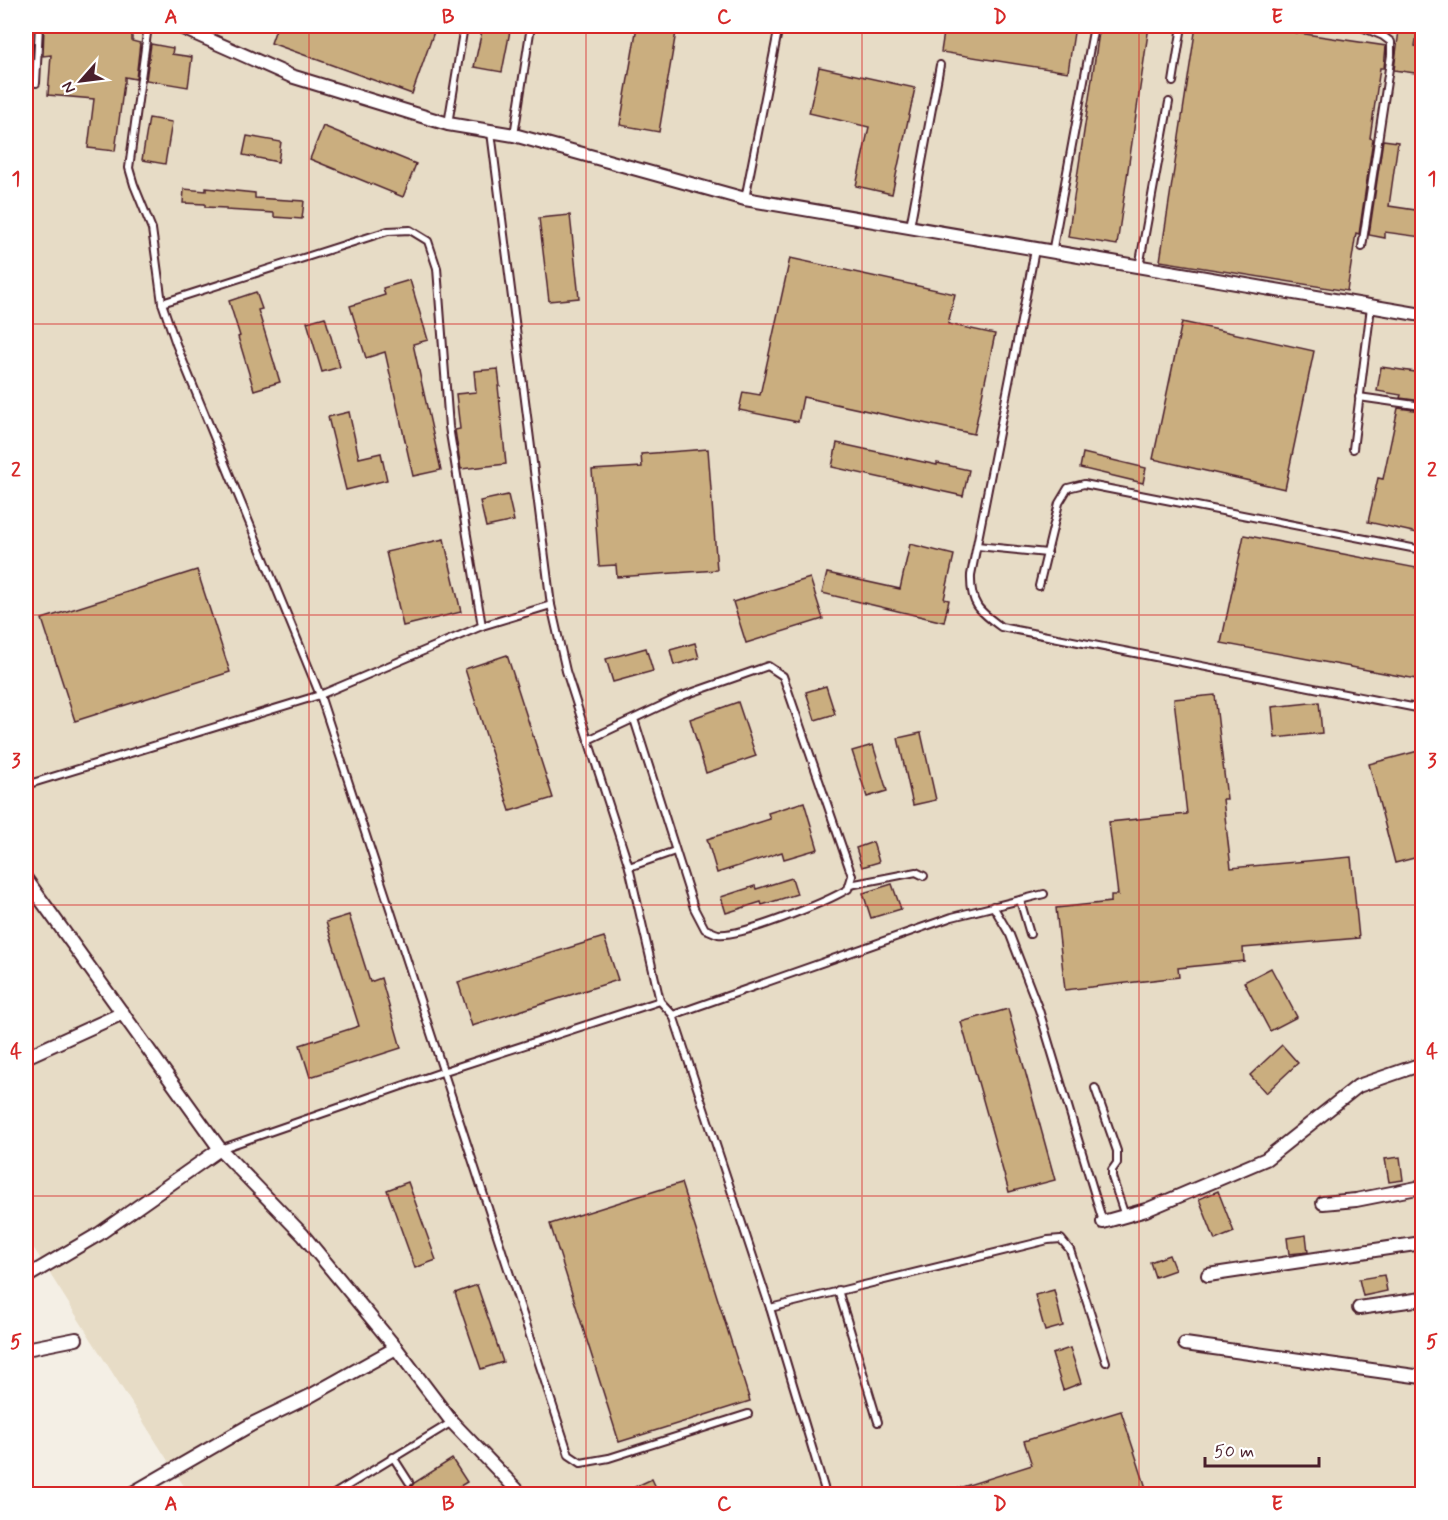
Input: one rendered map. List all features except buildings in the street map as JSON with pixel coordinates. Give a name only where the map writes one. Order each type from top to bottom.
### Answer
[{"type":"street","points":[[178,26],[291,76],[448,124],[514,135],[745,199],[1422,315]]},
{"type":"street","points":[[26,879],[220,1149],[303,1235],[396,1348],[452,1422],[521,1494]]},
{"type":"street","points":[[26,1057],[123,1013]]},
{"type":"street","points":[[1103,1222],[1146,1210],[1266,1159],[1358,1086],[1422,1064]]},
{"type":"street","points":[[26,1277],[99,1234],[220,1149]]},
{"type":"street","points":[[1323,1203],[1356,1200],[1422,1187]]},
{"type":"street","points":[[1208,1275],[1422,1243]]},
{"type":"street","points":[[1359,1308],[1422,1299]]},
{"type":"street","points":[[26,1349],[76,1339]]},
{"type":"street","points":[[1185,1344],[1422,1377]]},
{"type":"street","points":[[131,1494],[254,1423],[310,1396],[396,1348]]},
{"type":"lane","points":[[36,83],[39,26]]},
{"type":"lane","points":[[148,26],[129,168],[152,229],[162,303],[176,344],[320,696],[569,1455],[581,1463],[609,1458],[748,1414]]},
{"type":"lane","points":[[448,124],[464,26]]},
{"type":"lane","points":[[514,135],[531,26]]},
{"type":"lane","points":[[745,199],[780,26]]},
{"type":"lane","points":[[1052,253],[1094,26]]},
{"type":"lane","points":[[1173,82],[1182,26]]},
{"type":"lane","points":[[1359,26],[1391,42],[1391,55],[1362,248]]},
{"type":"lane","points":[[910,228],[940,65]]},
{"type":"lane","points":[[1139,268],[1169,102]]},
{"type":"lane","points":[[491,131],[550,605],[566,671],[629,867],[660,1001],[673,1015],[770,1308],[826,1494]]},
{"type":"lane","points":[[162,303],[388,231],[410,230],[428,241],[437,268],[449,427],[482,626]]},
{"type":"lane","points":[[1035,250],[971,575],[970,593],[981,613],[1001,627],[1422,709]]},
{"type":"lane","points":[[1353,449],[1371,307]]},
{"type":"lane","points":[[1359,397],[1422,406]]},
{"type":"lane","points":[[1039,586],[1059,503],[1068,488],[1084,484],[1422,550]]},
{"type":"lane","points":[[977,546],[1047,553]]},
{"type":"lane","points":[[26,785],[320,696],[482,626],[550,605]]},
{"type":"lane","points":[[588,740],[682,696],[768,666],[775,670],[783,676],[852,876],[848,890],[834,898],[745,931],[718,934],[705,929],[694,908],[634,719]]},
{"type":"lane","points":[[629,867],[675,851]]},
{"type":"lane","points":[[850,885],[916,872],[924,876]]},
{"type":"lane","points":[[673,1015],[952,917],[1044,894]]},
{"type":"lane","points":[[1020,900],[1030,934]]},
{"type":"lane","points":[[993,906],[1010,935],[1039,1010],[1103,1222]]},
{"type":"lane","points":[[220,1149],[442,1072],[660,1001]]},
{"type":"lane","points":[[1095,1088],[1117,1152],[1117,1163],[1112,1170],[1112,1177],[1125,1216]]},
{"type":"lane","points":[[770,1308],[1048,1240],[1061,1239],[1070,1250],[1106,1362]]},
{"type":"lane","points":[[838,1290],[878,1422]]},
{"type":"lane","points":[[334,1494],[452,1422]]},
{"type":"lane","points":[[393,1457],[409,1482]]},
{"type":"shaded area","points":[[26,26],[1422,26],[1422,1494],[189,1494],[26,1236]]}]
